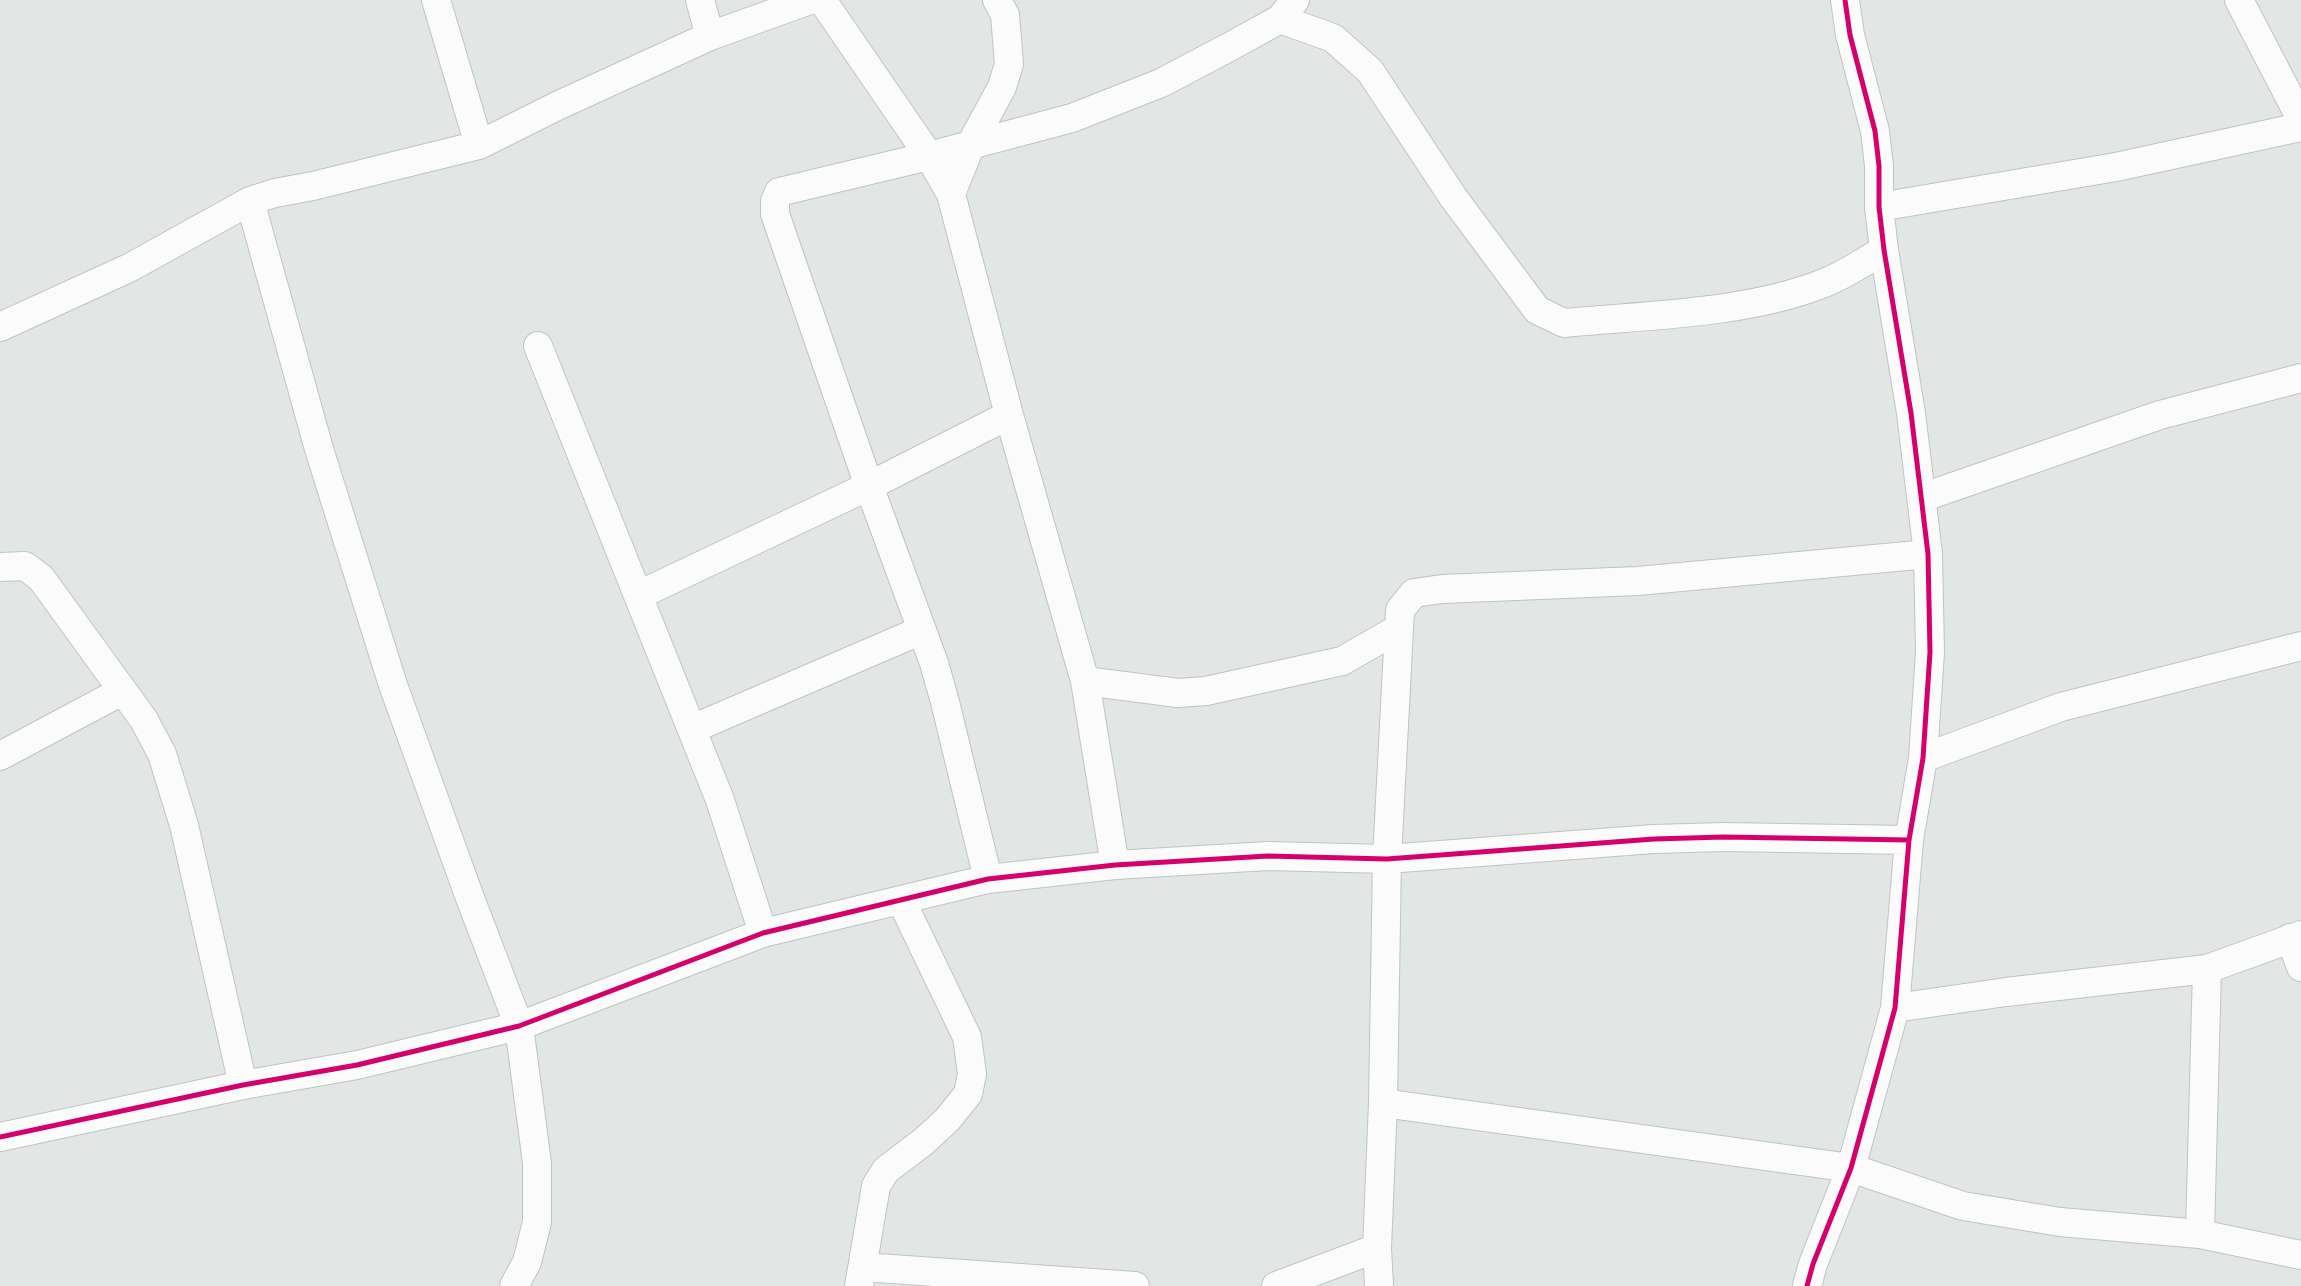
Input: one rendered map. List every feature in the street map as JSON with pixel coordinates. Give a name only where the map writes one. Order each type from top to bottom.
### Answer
[{"type":"street","points":[[436,0],[479,145]]},
{"type":"street","points":[[700,0],[710,36]]},
{"type":"street","points":[[0,327],[129,268],[250,202],[275,192],[313,186],[479,145],[558,106],[710,36],[810,0]]},
{"type":"street","points":[[822,0],[929,156],[951,194],[1009,415],[1085,681],[1115,865]]},
{"type":"street","points":[[951,194],[971,144],[1002,88],[1009,64],[1005,14],[997,0]]},
{"type":"street","points":[[1308,0],[1333,38]]},
{"type":"street","points":[[1808,1286],[1813,1264],[1851,1168],[1895,1008],[1908,840],[1923,758],[1930,652],[1928,554],[1911,413],[1884,250],[1879,207],[1875,131],[1850,34],[1845,0]]},
{"type":"street","points":[[2239,0],[2301,119]]},
{"type":"street","points":[[988,879],[945,702],[922,630],[869,486],[775,214],[775,202],[779,192],[929,156],[1072,118],[1161,83],[1287,9],[1333,38],[1370,71],[1453,197],[1537,310],[1564,323],[1719,308],[1784,296],[1826,283],[1884,250]]},
{"type":"street","points":[[1879,207],[2116,168],[2301,127]]},
{"type":"street","points":[[250,202],[319,449],[392,685],[519,1026],[537,1163],[537,1222],[527,1262],[514,1286]]},
{"type":"street","points":[[538,346],[720,800],[763,933]]},
{"type":"street","points":[[1921,498],[2160,415],[2301,378]]},
{"type":"street","points":[[639,595],[869,486],[1009,415]]},
{"type":"street","points":[[1379,1286],[1377,1248],[1384,1103],[1387,859],[1400,610],[1414,593],[1442,589],[1638,581],[1928,554]]},
{"type":"street","points":[[0,568],[25,566],[41,578],[144,720],[162,754],[184,825],[243,1085]]},
{"type":"street","points":[[1085,681],[1178,693],[1206,691],[1342,661],[1398,629]]},
{"type":"street","points":[[692,729],[922,630]]},
{"type":"street","points":[[1923,758],[2060,707],[2301,646]]},
{"type":"street","points":[[0,756],[122,691]]},
{"type":"street","points":[[0,1137],[243,1085],[357,1065],[519,1026],[763,933],[988,879],[1115,865],[1268,856],[1387,859],[1654,838],[1724,837],[1908,840]]},
{"type":"street","points":[[901,900],[968,1037],[972,1074],[968,1094],[947,1120],[923,1142],[886,1170],[876,1186],[861,1276],[1134,1286]]},
{"type":"street","points":[[1895,1008],[2006,992],[2207,969],[2296,936],[2301,967]]},
{"type":"street","points":[[2200,1234],[2207,969]]},
{"type":"street","points":[[1384,1103],[1851,1168],[1963,1206],[2060,1222],[2200,1234],[2301,1255]]},
{"type":"street","points":[[1276,1286],[1377,1248]]},
{"type":"cycle path","points":[[1807,1286],[1813,1264],[1851,1168],[1895,1008],[1909,840],[1923,758],[1930,652],[1928,554],[1911,413],[1884,250],[1879,207],[1879,166],[1875,131],[1850,35],[1845,0]]},
{"type":"cycle path","points":[[0,1137],[243,1085],[357,1065],[519,1026],[763,933],[988,879],[1115,865],[1268,856],[1387,859],[1654,839],[1724,837],[1909,840]]}]
